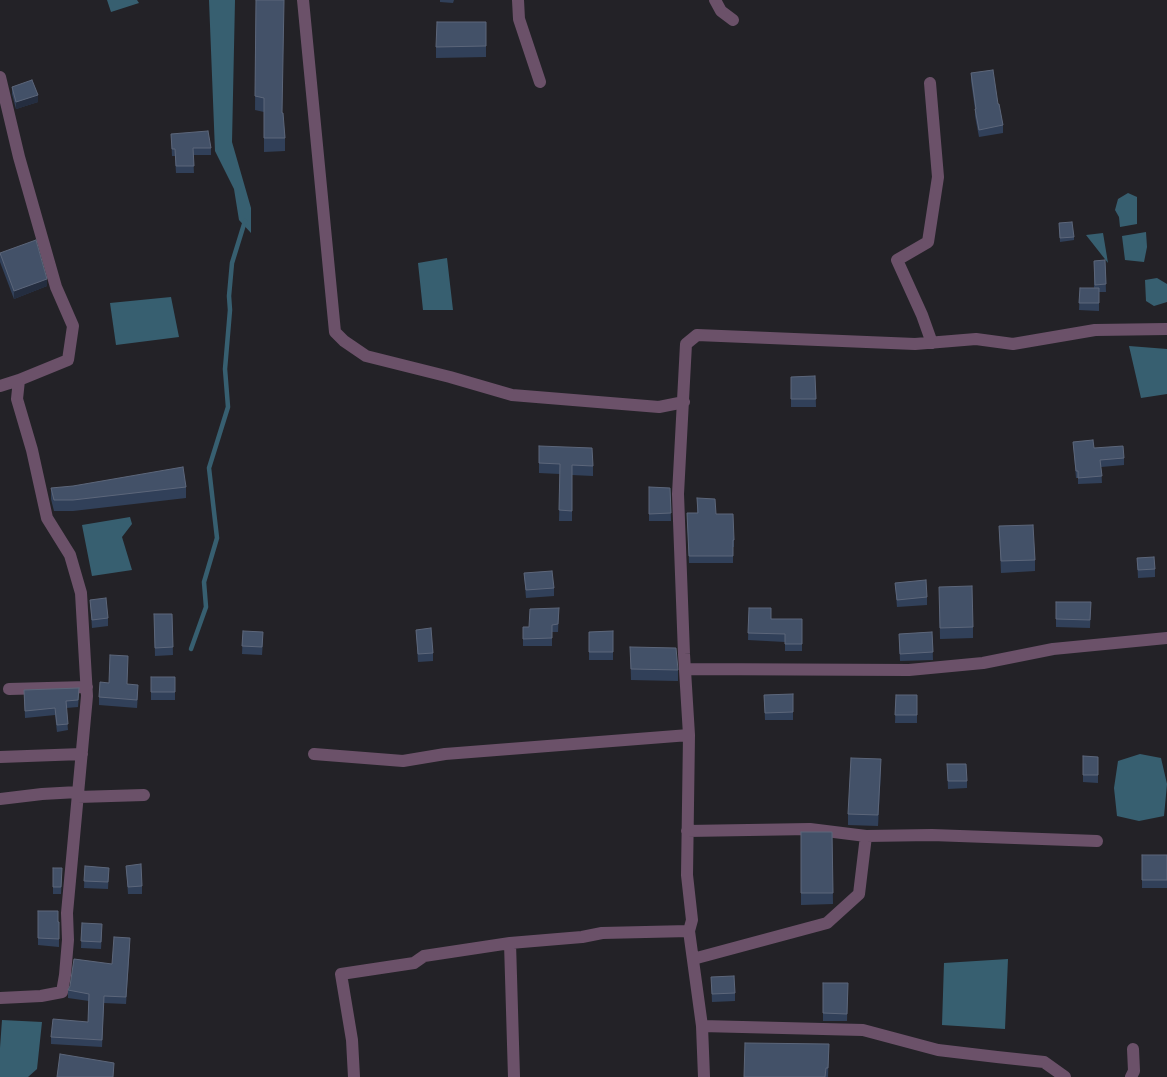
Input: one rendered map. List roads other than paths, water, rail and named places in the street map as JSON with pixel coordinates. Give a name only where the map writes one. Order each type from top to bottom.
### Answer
[{"type":"street","points":[[303,0],[336,332],[344,341],[366,356],[512,395],[659,407],[684,402]]},
{"type":"street","points":[[518,0],[519,19],[540,82]]},
{"type":"street","points":[[714,0],[721,11],[733,20]]},
{"type":"street","points":[[0,78],[2,95],[56,287],[73,326],[68,360],[0,386]]},
{"type":"street","points":[[930,83],[938,177],[928,242],[897,260],[922,315],[932,343]]},
{"type":"street","points":[[704,1077],[702,1026],[689,931],[692,920],[687,876],[688,735],[678,494],[686,344],[697,335],[915,344],[976,339],[1013,344],[1095,330],[1167,329]]},
{"type":"street","points":[[0,998],[41,996],[62,992],[68,940],[67,913],[88,696],[81,593],[70,555],[47,518],[32,450],[17,398],[19,380]]},
{"type":"street","points":[[684,669],[908,670],[983,664],[1053,649],[1167,638]]},
{"type":"street","points":[[9,689],[87,688]]},
{"type":"street","points":[[314,754],[403,761],[445,754],[688,735]]},
{"type":"street","points":[[0,756],[82,754]]},
{"type":"street","points":[[0,799],[42,794],[144,795]]},
{"type":"street","points":[[687,831],[810,829],[866,836],[932,835],[1097,841]]},
{"type":"street","points":[[693,959],[827,922],[859,894],[866,836]]},
{"type":"street","points":[[354,1077],[352,1040],[340,974],[414,963],[424,956],[510,943],[582,937],[602,933],[689,931]]},
{"type":"street","points":[[510,943],[514,1077]]},
{"type":"street","points":[[702,1026],[863,1030],[938,1050],[1044,1062],[1065,1077]]},
{"type":"street","points":[[1131,1077],[1134,1071],[1133,1049]]},
{"type":"water","points":[[107,0],[137,0],[139,3],[111,12]]},
{"type":"water","points":[[209,0],[235,0],[232,142],[251,208],[251,233],[239,220],[234,189],[215,151]]},
{"type":"water","points":[[1128,193],[1137,197],[1137,224],[1120,227],[1119,217],[1115,210],[1118,199]]},
{"type":"water","points":[[1146,232],[1147,247],[1144,262],[1125,260],[1122,236]]},
{"type":"water","points":[[1103,233],[1108,263],[1086,235]]},
{"type":"water","points":[[447,258],[453,310],[423,310],[418,263]]},
{"type":"water","points":[[1157,278],[1167,284],[1167,302],[1154,306],[1146,301],[1145,280]]},
{"type":"water","points":[[171,297],[179,337],[116,345],[110,303]]},
{"type":"water","points":[[1129,346],[1167,349],[1167,394],[1141,398]]},
{"type":"water","points":[[130,517],[132,524],[122,537],[132,570],[92,576],[82,525]]},
{"type":"water","points":[[1140,754],[1161,758],[1167,784],[1164,816],[1139,821],[1117,816],[1114,788],[1118,761]]},
{"type":"water","points":[[1008,959],[1005,1029],[942,1025],[944,963]]},
{"type":"water","points":[[2,1020],[42,1022],[37,1069],[28,1077],[0,1077]]},
{"type":"waterway","points":[[191,649],[206,607],[204,582],[217,538],[209,468],[228,407],[225,369],[232,263],[245,221]]}]
